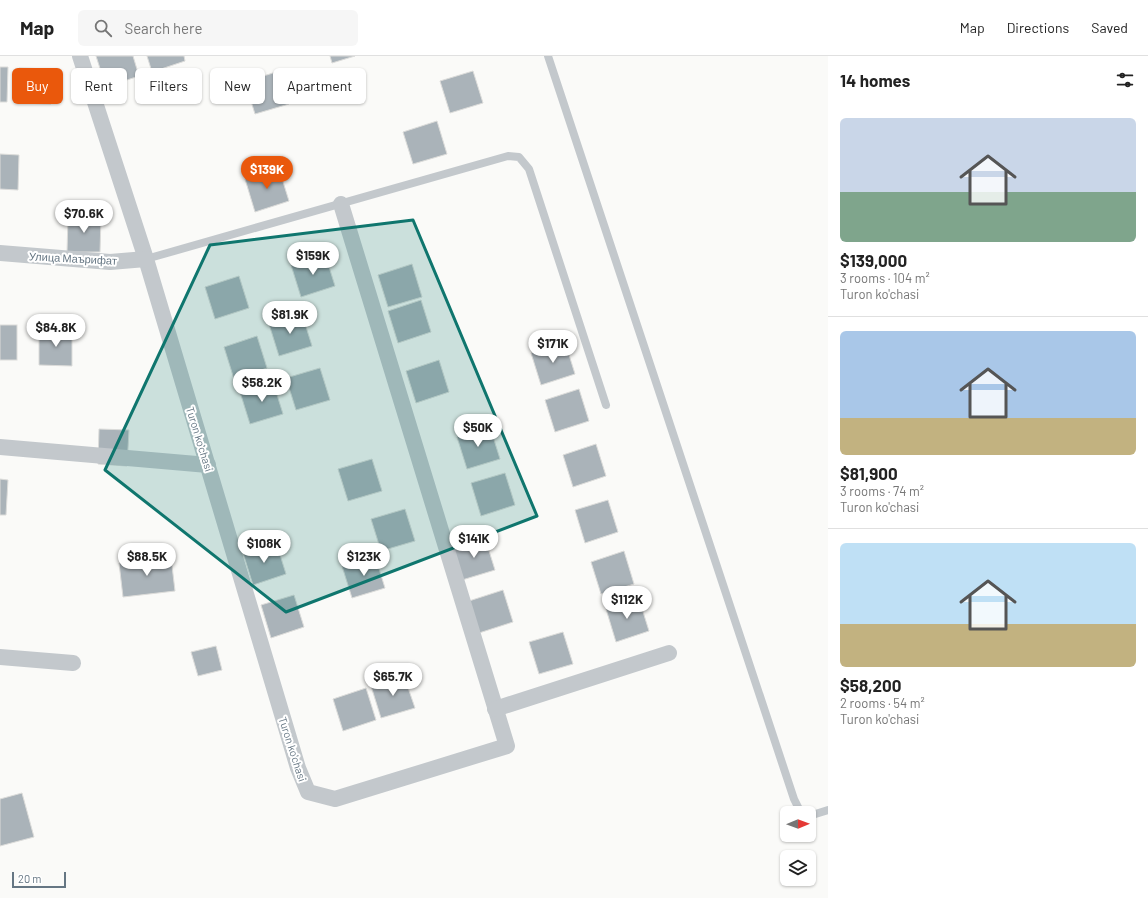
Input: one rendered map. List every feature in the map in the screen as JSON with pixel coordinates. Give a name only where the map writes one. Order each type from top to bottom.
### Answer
[{"type":"street","name":"Turon ko'chasi","points":[[80,56],[146,259],[298,768],[308,792],[335,799],[507,746],[341,204]]},
{"type":"street","name":"Улица Маърифат","points":[[0,254],[110,262],[146,259]]},
{"type":"street","points":[[0,447],[208,465]]},
{"type":"street","points":[[495,709],[669,653]]},
{"type":"street","points":[[0,657],[73,663]]},
{"type":"lane","points":[[548,56],[798,806]]},
{"type":"lane","points":[[146,259],[508,156],[519,157],[529,168],[606,405]]},
{"type":"lane","points":[[816,814],[828,810]]},
{"type":"highlighted area","points":[[413,220],[537,516],[286,612],[105,470],[210,245]]},
{"type":"building","points":[[96,56],[133,56],[137,68],[135,68],[135,77],[127,80],[127,68],[100,68]]},
{"type":"building","points":[[147,56],[184,56],[185,61],[164,68],[151,68]]},
{"type":"building","points":[[330,56],[355,56],[332,63]]},
{"type":"building","points":[[0,67],[8,67],[7,102],[0,102]]},
{"type":"building","points":[[473,71],[483,103],[450,113],[440,81]]},
{"type":"building","points":[[273,73],[273,104],[289,104],[255,114],[252,104],[265,104],[265,76]]},
{"type":"building","points":[[437,121],[447,154],[413,164],[403,132]]},
{"type":"building","points":[[0,154],[19,155],[18,190],[0,189]]},
{"type":"building","points":[[279,169],[289,201],[255,212],[245,179]]},
{"type":"building","points":[[68,217],[101,217],[100,252],[67,252]]},
{"type":"building","points":[[325,254],[335,286],[301,297],[291,265]]},
{"type":"building","points":[[412,264],[422,297],[388,307],[378,275]]},
{"type":"building","points":[[239,276],[249,308],[215,319],[205,287]]},
{"type":"building","points":[[421,300],[431,332],[398,343],[388,311]]},
{"type":"building","points":[[302,314],[312,346],[279,356],[269,324]]},
{"type":"building","points":[[0,325],[17,325],[17,360],[0,360]]},
{"type":"building","points":[[39,330],[72,331],[72,366],[39,365]]},
{"type":"building","points":[[257,336],[267,368],[234,379],[224,347]]},
{"type":"building","points":[[565,342],[575,374],[541,385],[531,353]]},
{"type":"building","points":[[439,360],[449,392],[416,403],[406,371]]},
{"type":"building","points":[[320,368],[330,400],[296,410],[286,378]]},
{"type":"building","points":[[273,382],[283,414],[250,424],[240,392]]},
{"type":"building","points":[[579,389],[589,421],[555,432],[545,400]]},
{"type":"building","points":[[490,427],[500,459],[467,469],[457,437]]},
{"type":"building","points":[[99,429],[129,430],[127,466],[98,464]]},
{"type":"building","points":[[596,444],[606,476],[573,487],[563,455]]},
{"type":"building","points":[[372,459],[382,491],[348,501],[338,469]]},
{"type":"building","points":[[505,473],[515,505],[481,516],[471,483]]},
{"type":"building","points":[[0,479],[8,480],[6,515],[0,515]]},
{"type":"building","points":[[608,500],[618,532],[585,543],[575,510]]},
{"type":"building","points":[[405,509],[415,541],[381,551],[371,519]]},
{"type":"building","points":[[485,538],[495,570],[462,580],[452,548]]},
{"type":"building","points":[[276,542],[286,574],[253,585],[243,553]]},
{"type":"building","points":[[624,551],[634,584],[601,594],[591,562]]},
{"type":"building","points":[[375,556],[385,588],[352,598],[342,566]]},
{"type":"building","points":[[171,557],[175,591],[123,597],[119,563]]},
{"type":"building","points":[[503,590],[513,622],[479,633],[469,601]]},
{"type":"building","points":[[294,595],[304,627],[271,638],[261,605]]},
{"type":"building","points":[[639,599],[649,631],[616,642],[606,609]]},
{"type":"building","points":[[563,632],[573,664],[539,674],[529,642]]},
{"type":"building","points":[[216,646],[222,670],[198,676],[191,652]]},
{"type":"building","points":[[404,676],[415,708],[381,718],[371,686]]},
{"type":"building","points":[[366,688],[376,720],[343,731],[333,699]]},
{"type":"building","points":[[22,793],[34,837],[0,846],[0,799]]}]
